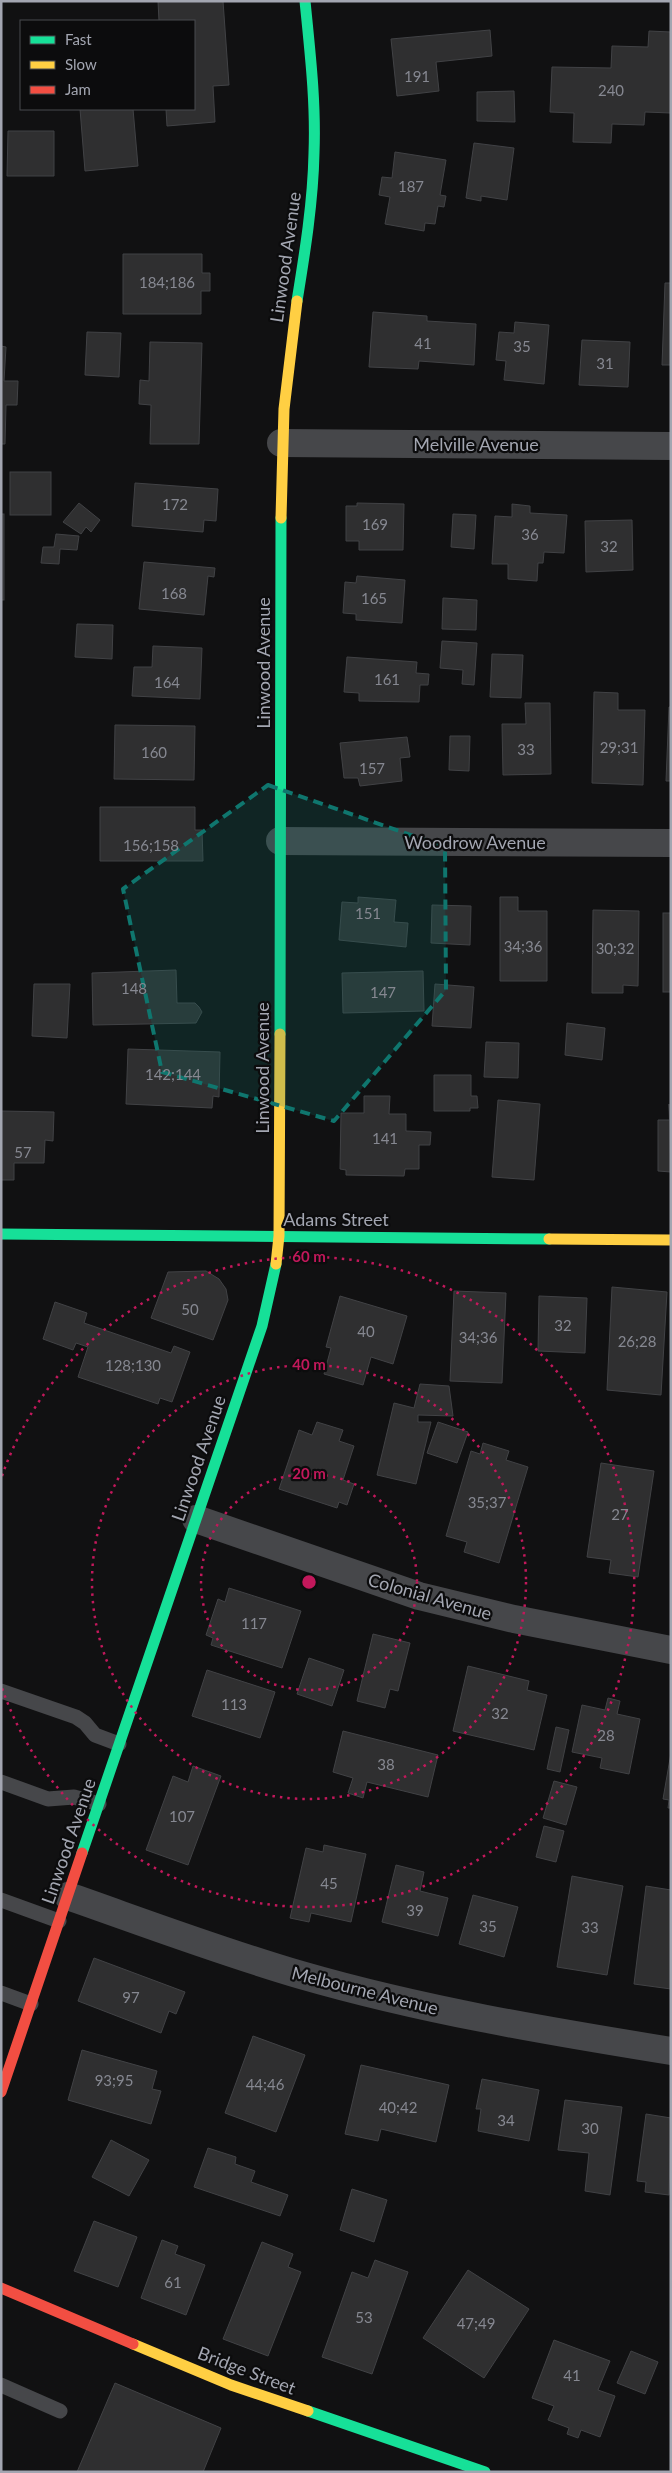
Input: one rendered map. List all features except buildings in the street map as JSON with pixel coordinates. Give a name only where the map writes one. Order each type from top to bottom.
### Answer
[{"type":"street","name":"Linwood Avenue","points":[[2,2089],[264,1318],[275,1269],[278,1236],[281,443],[286,381],[314,174],[315,126],[306,1]]},
{"type":"street","name":"Melville Avenue","points":[[281,443],[671,446]]},
{"type":"street","name":"Woodrow Avenue","points":[[280,841],[671,843]]},
{"type":"street","name":"Adams Street","points":[[1,1234],[671,1240]]},
{"type":"street","name":"Colonial Avenue","points":[[196,1519],[419,1596],[514,1619],[671,1650]]},
{"type":"street","name":"Melbourne Avenue","points":[[68,1896],[265,1964],[337,1985],[480,2017],[671,2051]]},
{"type":"street","name":"Bridge Street","points":[[1,2288],[231,2385],[484,2472]]},
{"type":"lane","points":[[1,1691],[76,1717],[85,1723],[95,1735],[119,1744]]},
{"type":"lane","points":[[1,1782],[48,1799],[74,1797],[99,1804]]},
{"type":"lane","points":[[1,1900],[59,1921]]},
{"type":"lane","points":[[1,1994],[31,2004]]},
{"type":"lane","points":[[1,2385],[60,2411]]},
{"type":"highlighted area","points":[[268,785],[445,847],[446,990],[334,1121],[162,1072],[123,889]]},
{"type":"traffic: fast","points":[[297,301],[306,246],[314,153],[311,58],[305,1]]},
{"type":"traffic: fast","points":[[280,1034],[281,518]]},
{"type":"traffic: fast","points":[[1,1234],[549,1239]]},
{"type":"traffic: fast","points":[[82,1853],[262,1326],[276,1264]]},
{"type":"traffic: fast","points":[[308,2411],[485,2472]]},
{"type":"traffic: slow","points":[[281,518],[284,409],[297,301]]},
{"type":"traffic: slow","points":[[276,1264],[279,1236],[280,1034]]},
{"type":"traffic: slow","points":[[549,1239],[671,1240]]},
{"type":"traffic: slow","points":[[133,2344],[231,2385],[308,2411]]},
{"type":"traffic: jam","points":[[1,2092],[82,1853]]},
{"type":"traffic: jam","points":[[1,2288],[133,2344]]}]
